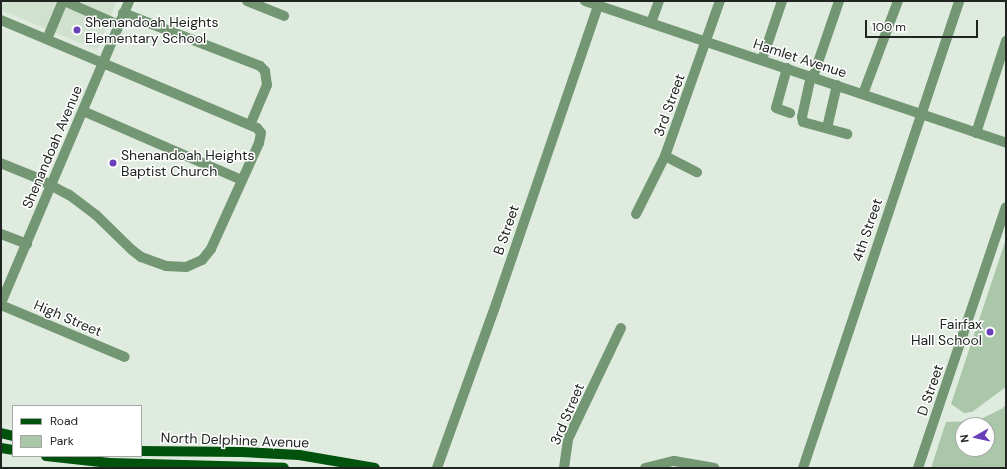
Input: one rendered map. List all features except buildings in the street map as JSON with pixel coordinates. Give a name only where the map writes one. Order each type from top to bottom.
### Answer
[{"type":"main road","points":[[1,433],[12,436]]},
{"type":"main road","points":[[1,448],[12,450]]},
{"type":"main road","name":"North Delphine Avenue","points":[[142,451],[283,454],[332,460],[375,468]]},
{"type":"main road","name":"North Delphine Avenue","points":[[55,457],[110,463],[282,468]]},
{"type":"street","points":[[47,39],[64,1],[119,25]]},
{"type":"street","name":"Shenandoah Avenue","points":[[1,304],[104,62],[128,1]]},
{"type":"street","name":"Hamlet Avenue","points":[[585,1],[599,3],[706,42],[812,76],[1006,143]]},
{"type":"street","points":[[651,23],[659,1]]},
{"type":"street","name":"3rd Street","points":[[636,214],[665,156],[720,1]]},
{"type":"street","points":[[762,60],[782,1]]},
{"type":"street","points":[[839,1],[812,76],[802,117],[803,122],[847,134]]},
{"type":"street","points":[[863,94],[898,1]]},
{"type":"street","name":"4th Street","points":[[803,468],[959,1]]},
{"type":"street","points":[[251,2],[284,16]]},
{"type":"street","name":"B Street","points":[[437,468],[496,304],[599,3]]},
{"type":"street","points":[[123,13],[260,66],[265,71],[267,85],[250,125]]},
{"type":"street","points":[[1,20],[104,62],[257,128],[261,133],[259,143],[211,249],[202,260],[195,264],[178,267],[166,266],[147,260],[132,250],[82,203],[51,185],[1,163]]},
{"type":"street","points":[[976,133],[1006,41]]},
{"type":"street","points":[[787,68],[776,108],[790,113]]},
{"type":"street","points":[[826,128],[837,85]]},
{"type":"street","points":[[83,111],[242,180]]},
{"type":"street","points":[[665,156],[697,172]]},
{"type":"street","name":"D Street","points":[[918,468],[1006,207]]},
{"type":"street","points":[[1,234],[27,244]]},
{"type":"street","name":"High Street","points":[[1,304],[125,357]]},
{"type":"street","name":"3rd Street","points":[[564,468],[568,439],[621,328]]},
{"type":"street","points":[[282,468],[283,454]]},
{"type":"street","points":[[645,468],[674,461],[714,468]]},
{"type":"shaded area","name":"Shenandoah Heights Elementary School","points":[[1,1],[117,1],[97,50],[1,10]]},
{"type":"green space","points":[[1006,239],[1006,387],[972,412],[964,413],[951,404]]},
{"type":"green space","points":[[1006,404],[1006,468],[931,468],[946,422],[955,422],[955,457],[995,457],[995,417],[985,417],[1003,408]]},
{"type":"place","name":"Shenandoah Heights Elementary School","points":[[77,30]]},
{"type":"place","name":"Shenandoah Heights Baptist Church","points":[[113,163]]},
{"type":"place","name":"Fairfax Hall School","points":[[990,332]]}]
